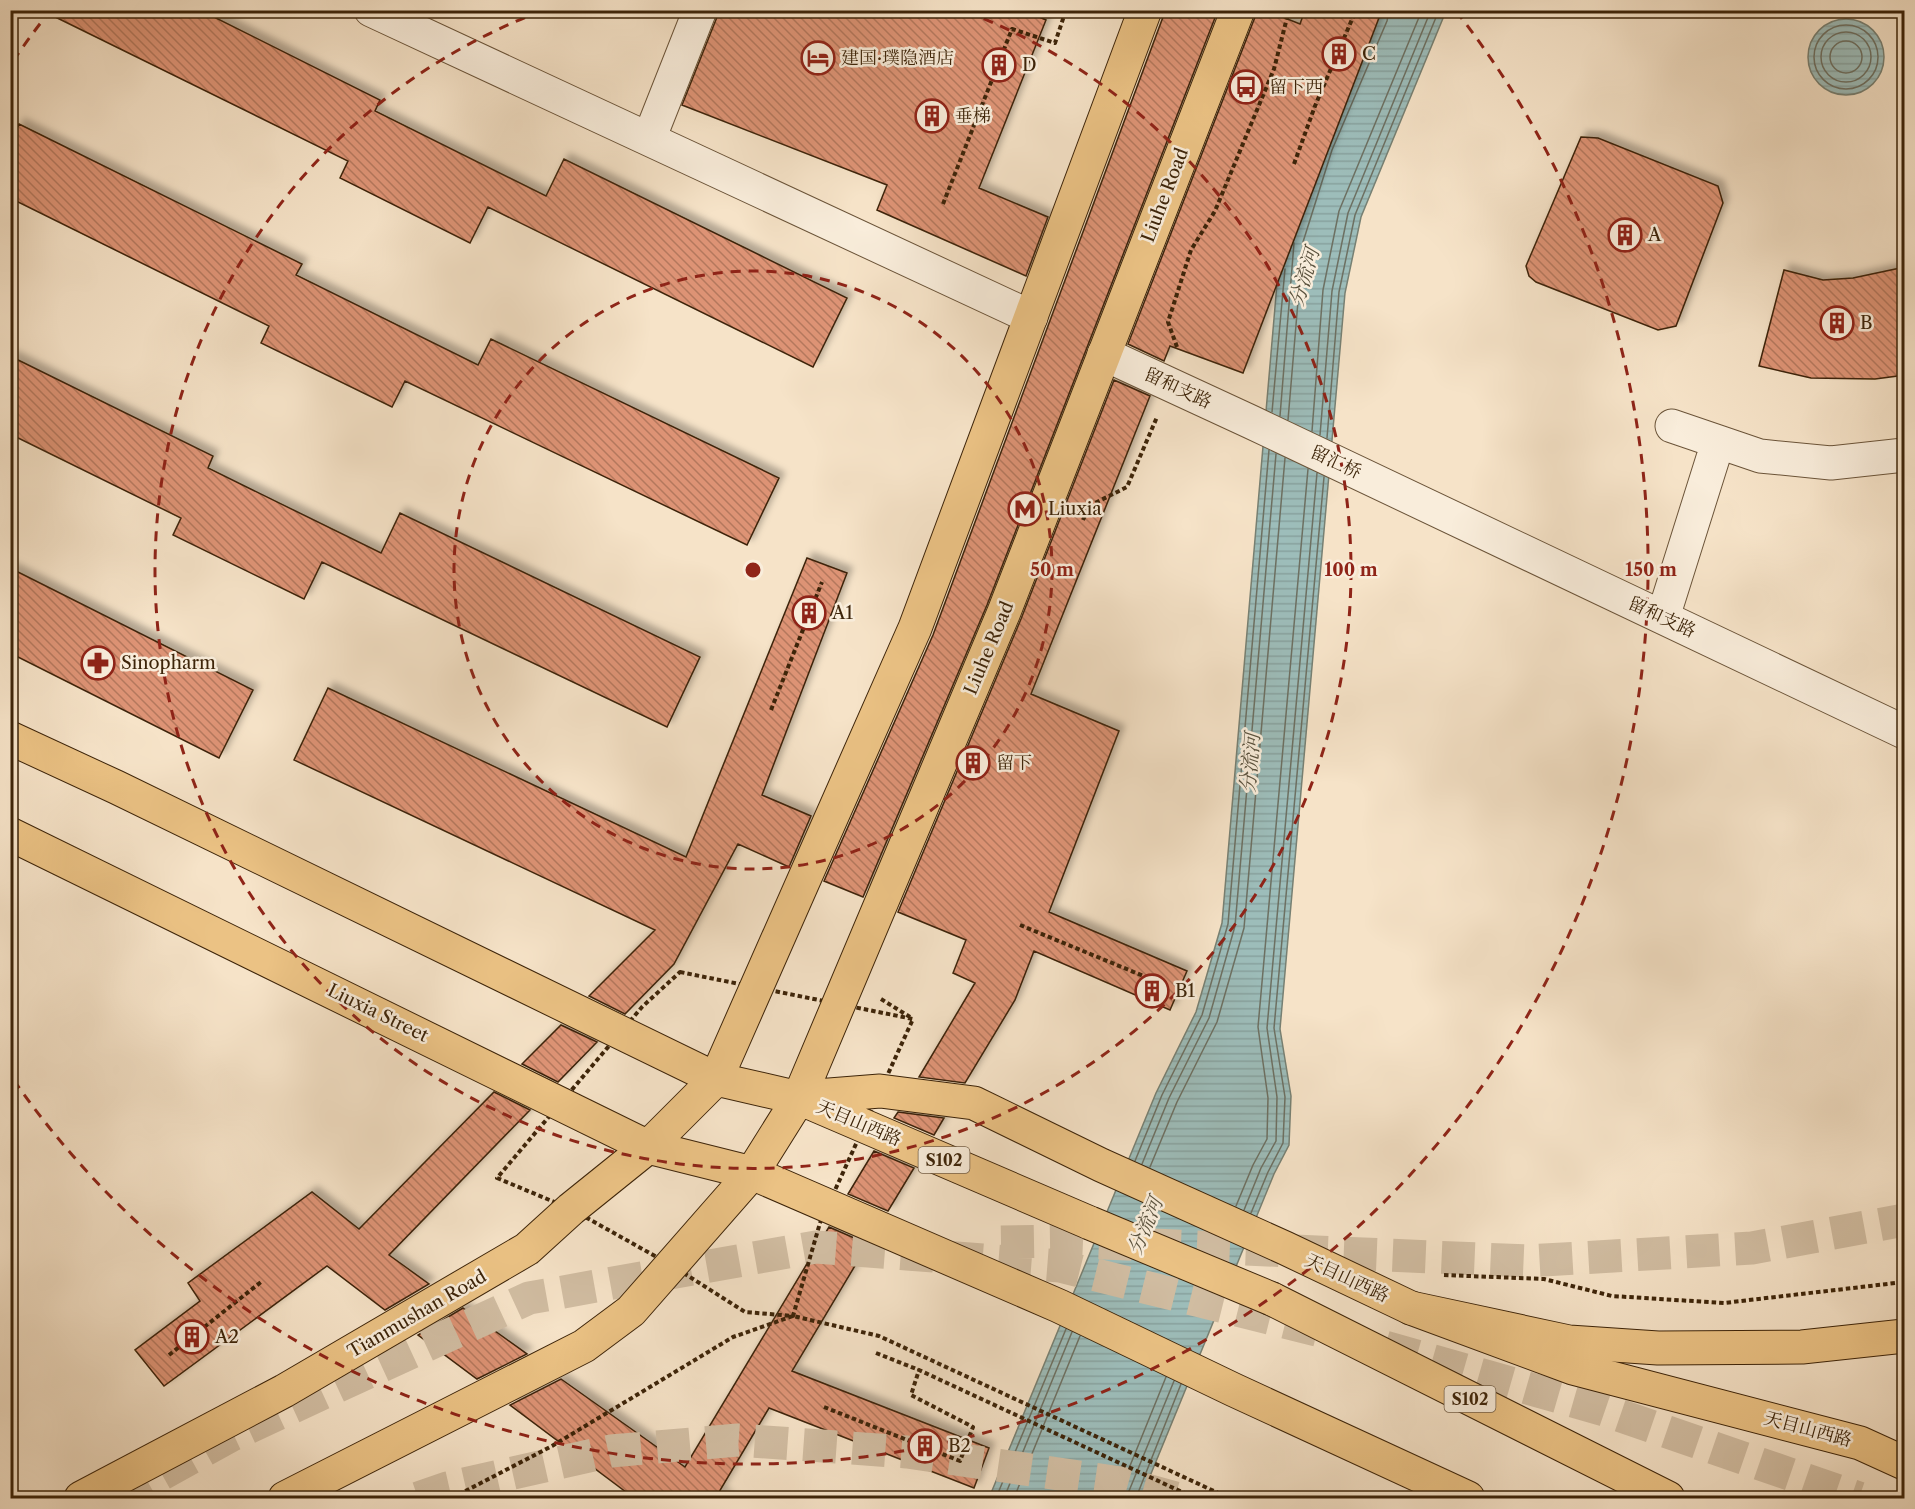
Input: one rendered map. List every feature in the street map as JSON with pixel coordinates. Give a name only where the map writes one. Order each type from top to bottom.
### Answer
[{"type":"main road","points":[[10,738],[116,787],[716,1079],[915,628],[1145,10]]},
{"type":"main road","name":"Liuhe Road","points":[[752,1173],[799,1098],[1004,612],[1238,10]]},
{"type":"main road","name":"Liuxia Street","points":[[10,834],[648,1147],[752,1173]]},
{"type":"main road","name":"天目山西路","points":[[716,1079],[799,1098],[1272,1299],[1668,1498]]},
{"type":"main road","name":"Tianmushan Road","points":[[81,1498],[284,1391],[528,1249],[571,1209],[648,1147],[716,1079]]},
{"type":"main road","name":"天目山西路","points":[[799,1098],[880,1091],[974,1103],[1101,1165],[1411,1308],[1573,1368],[1860,1443],[1905,1463]]},
{"type":"main road","points":[[285,1498],[584,1346],[631,1311],[752,1173],[1059,1306],[1468,1498]]},
{"type":"main road","points":[[1411,1308],[1569,1342],[1647,1347],[1802,1347],[1905,1336]]},
{"type":"street","points":[[371,10],[1031,317]]},
{"type":"street","points":[[649,139],[700,10]]},
{"type":"street","name":"留和支路","points":[[1104,354],[1251,422]]},
{"type":"street","name":"留汇桥","points":[[1251,422],[1420,502]]},
{"type":"street","points":[[1672,426],[1760,456],[1831,463],[1905,455]]},
{"type":"street","points":[[1663,617],[1718,442]]},
{"type":"street","name":"留和支路","points":[[1420,502],[1905,732]]},
{"type":"path","points":[[943,204],[1012,29],[1055,43],[1066,10]]},
{"type":"path","points":[[1127,487],[1182,358],[1168,322],[1191,250],[1215,211],[1274,69],[1289,10]]},
{"type":"path","points":[[1294,164],[1315,106],[1356,10]]},
{"type":"path","points":[[771,710],[822,582]]},
{"type":"path","points":[[1020,926],[1158,982]]},
{"type":"path","points":[[1544,1279],[1612,1296],[1724,1303],[1905,1282]]},
{"type":"path","points":[[169,1355],[261,1282]]},
{"type":"path","points":[[452,1498],[552,1446],[733,1337],[793,1316],[879,1336],[1229,1498]]},
{"type":"path","points":[[876,1353],[950,1383],[1195,1498]]},
{"type":"path","points":[[824,1407],[960,1461],[973,1427],[911,1395],[919,1370]]},
{"type":"water","name":"分流河","points":[[1367,11],[1446,11],[1361,217],[1345,293],[1280,1029],[1291,1096],[1289,1145],[1274,1174],[1141,1498],[989,1498],[1156,1093],[1196,1012],[1222,923],[1281,237]]},
{"type":"water","points":[[1839,19],[1853,19],[1867,25],[1878,36],[1882,42],[1884,57],[1882,72],[1873,84],[1861,93],[1839,95],[1825,89],[1814,78],[1808,64],[1808,50],[1814,36],[1825,25]]},
{"type":"building","points":[[41,10],[200,10],[380,100],[375,111],[546,196],[564,159],[847,298],[813,367],[488,207],[470,243],[340,178],[348,161]]},
{"type":"building","points":[[718,10],[1023,10],[1046,20],[979,188],[1048,217],[1026,276],[877,210],[887,185],[682,105]]},
{"type":"building","points":[[1163,10],[1218,10],[987,605],[863,897],[824,881],[933,635],[1163,17]]},
{"type":"building","points":[[1256,10],[1265,10],[1300,24],[1305,10],[1382,10],[1243,373],[1170,346],[1164,361],[1128,344]]},
{"type":"building","points":[[19,124],[302,264],[296,275],[478,365],[491,339],[779,478],[747,545],[405,381],[392,407],[261,343],[269,326],[10,198],[10,143]]},
{"type":"building","name":"A","points":[[1581,137],[1598,138],[1718,186],[1723,203],[1676,326],[1658,330],[1536,282],[1529,276],[1526,266]]},
{"type":"building","name":"B","points":[[1905,267],[1905,375],[1875,379],[1811,378],[1759,366],[1784,270],[1823,280],[1853,278]]},
{"type":"building","points":[[10,356],[213,456],[208,468],[381,553],[400,513],[700,657],[667,727],[322,562],[304,599],[173,535],[181,518],[10,434]]},
{"type":"building","points":[[1114,380],[1150,396],[1031,694],[1119,731],[1049,912],[1187,971],[1170,1010],[1034,951],[1015,1000],[965,1083],[919,1077],[975,983],[953,973],[966,940],[898,912],[1021,619]]},
{"type":"building","points":[[807,558],[847,573],[762,795],[811,816],[789,867],[738,844],[674,964],[625,1014],[589,996],[655,930],[294,760],[328,688],[686,857]]},
{"type":"building","points":[[10,568],[253,690],[219,758],[10,653]]},
{"type":"building","points":[[561,1025],[597,1042],[558,1082],[522,1064]]},
{"type":"building","points":[[494,1092],[530,1110],[389,1255],[429,1284],[385,1310],[327,1266],[164,1386],[135,1350],[200,1301],[188,1283],[312,1192],[359,1229]]},
{"type":"building","points":[[898,1112],[944,1118],[934,1135],[894,1118]]},
{"type":"building","points":[[874,1151],[914,1168],[888,1211],[848,1194]]},
{"type":"building","points":[[829,1227],[868,1244],[792,1371],[989,1448],[974,1488],[769,1408],[719,1492],[728,1498],[634,1498],[510,1405],[561,1379],[685,1467]]},
{"type":"building","points":[[463,1308],[527,1354],[477,1379],[418,1335]]},
{"type":"tunnel","points":[[1001,1242],[1058,1241],[1527,1261],[1752,1248],[1904,1220]]},
{"type":"tunnel","points":[[119,1498],[230,1436],[529,1298],[816,1247],[1060,1266],[1321,1331]]},
{"type":"tunnel","points":[[1385,1347],[1604,1410],[1859,1498]]},
{"type":"tunnel","points":[[418,1498],[447,1488],[611,1451],[738,1440],[907,1452],[1121,1483],[1175,1498]]},
{"type":"place","name":"C","points":[[1339,54]]},
{"type":"place","name":"建国·璞隐酒店","points":[[818,58]]},
{"type":"place","name":"D","points":[[999,65]]},
{"type":"place","name":"留下西","points":[[1246,87]]},
{"type":"place","name":"垂梯","points":[[932,116]]},
{"type":"place","name":"A","points":[[1625,235]]},
{"type":"place","name":"B","points":[[1837,323]]},
{"type":"place","name":"Liuxia","points":[[1025,509]]},
{"type":"place","name":"A1","points":[[809,613]]},
{"type":"place","name":"Sinopharm","points":[[98,663]]},
{"type":"place","name":"留下","points":[[973,763]]},
{"type":"place","name":"B1","points":[[1152,991]]},
{"type":"place","name":"A2","points":[[192,1337]]},
{"type":"place","name":"B2","points":[[925,1446]]}]
